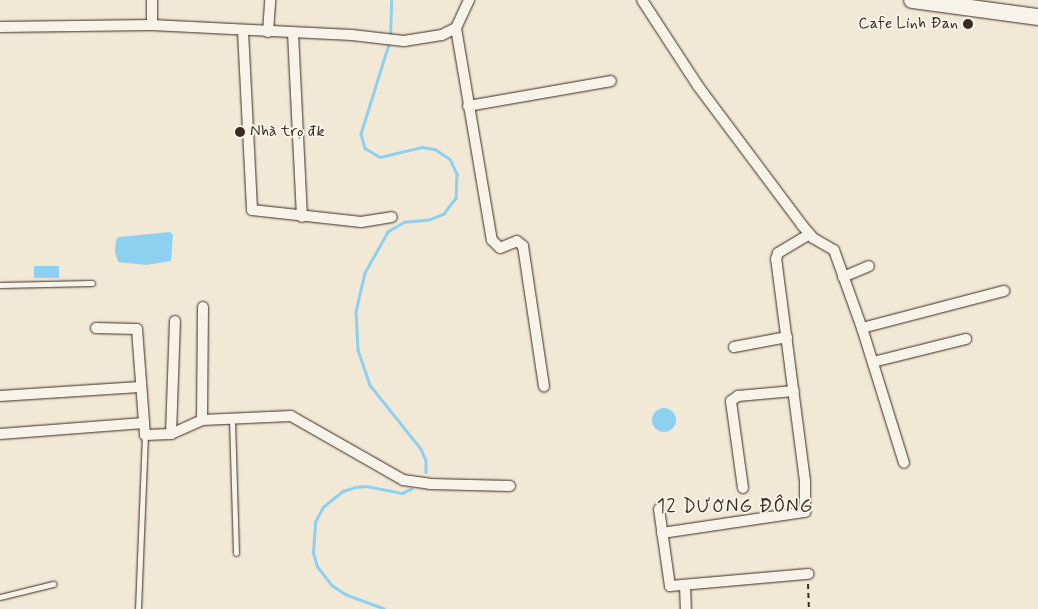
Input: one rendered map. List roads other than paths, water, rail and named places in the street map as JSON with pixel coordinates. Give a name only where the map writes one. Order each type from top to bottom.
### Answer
[{"type":"main road","points":[[912,0],[1038,17]]},
{"type":"street","points":[[152,0],[152,26]]},
{"type":"street","points":[[268,32],[270,0]]},
{"type":"street","points":[[469,0],[456,28],[492,240],[500,248],[517,241],[525,253],[544,386]]},
{"type":"street","points":[[642,0],[698,86],[810,234],[834,250],[862,328],[904,464]]},
{"type":"street","points":[[0,27],[152,26],[396,40],[431,38],[456,28]]},
{"type":"street","points":[[242,31],[252,210],[361,222],[392,217]]},
{"type":"street","points":[[293,33],[302,217]]},
{"type":"street","points":[[468,106],[611,82]]},
{"type":"street","points":[[662,533],[806,512],[794,392],[776,259],[778,253],[810,234]]},
{"type":"street","points":[[843,277],[869,266]]},
{"type":"street","points":[[862,328],[1004,291]]},
{"type":"street","points":[[202,420],[203,307]]},
{"type":"street","points":[[171,434],[175,321]]},
{"type":"street","points":[[96,328],[137,330],[145,434],[171,434],[202,420],[291,416],[403,480],[430,484],[510,486]]},
{"type":"street","points":[[734,347],[787,337]]},
{"type":"street","points":[[873,362],[966,339]]},
{"type":"street","points":[[0,396],[140,387]]},
{"type":"street","points":[[744,488],[731,401],[738,396],[794,392]]},
{"type":"street","points":[[0,434],[144,423]]},
{"type":"street","points":[[659,509],[667,584],[686,585],[808,574]]},
{"type":"street","points":[[686,585],[686,609]]},
{"type":"lane","points":[[0,285],[92,283]]},
{"type":"lane","points":[[232,419],[236,554]]},
{"type":"lane","points":[[138,609],[145,434]]},
{"type":"lane","points":[[0,597],[53,584]]},
{"type":"water","points":[[170,232],[173,235],[171,261],[146,265],[118,262],[115,252],[116,240],[119,237]]},
{"type":"water","points":[[34,266],[59,266],[59,278],[34,278]]},
{"type":"water","points":[[664,408],[669,409],[675,415],[675,425],[669,431],[664,432],[659,431],[653,425],[652,420],[653,415],[659,409]]},
{"type":"waterway","points":[[390,36],[391,0]]},
{"type":"waterway","points":[[390,41],[361,134],[365,148],[380,157],[422,147],[435,149],[450,159],[457,174],[456,198],[444,214],[429,220],[405,222],[388,232],[365,273],[356,311],[358,350],[370,385],[421,449],[426,460],[426,472]]},
{"type":"waterway","points":[[384,609],[346,595],[332,586],[317,567],[313,553],[315,522],[323,507],[343,491],[366,486],[402,493],[411,489]]},
{"type":"place","name":"Cafe Linh Đan","points":[[968,24]]},
{"type":"place","name":"Nhà trọ đk","points":[[240,132]]},
{"type":"district","name":"12 DƯƠNG ĐÔNG","points":[[735,507]]}]
